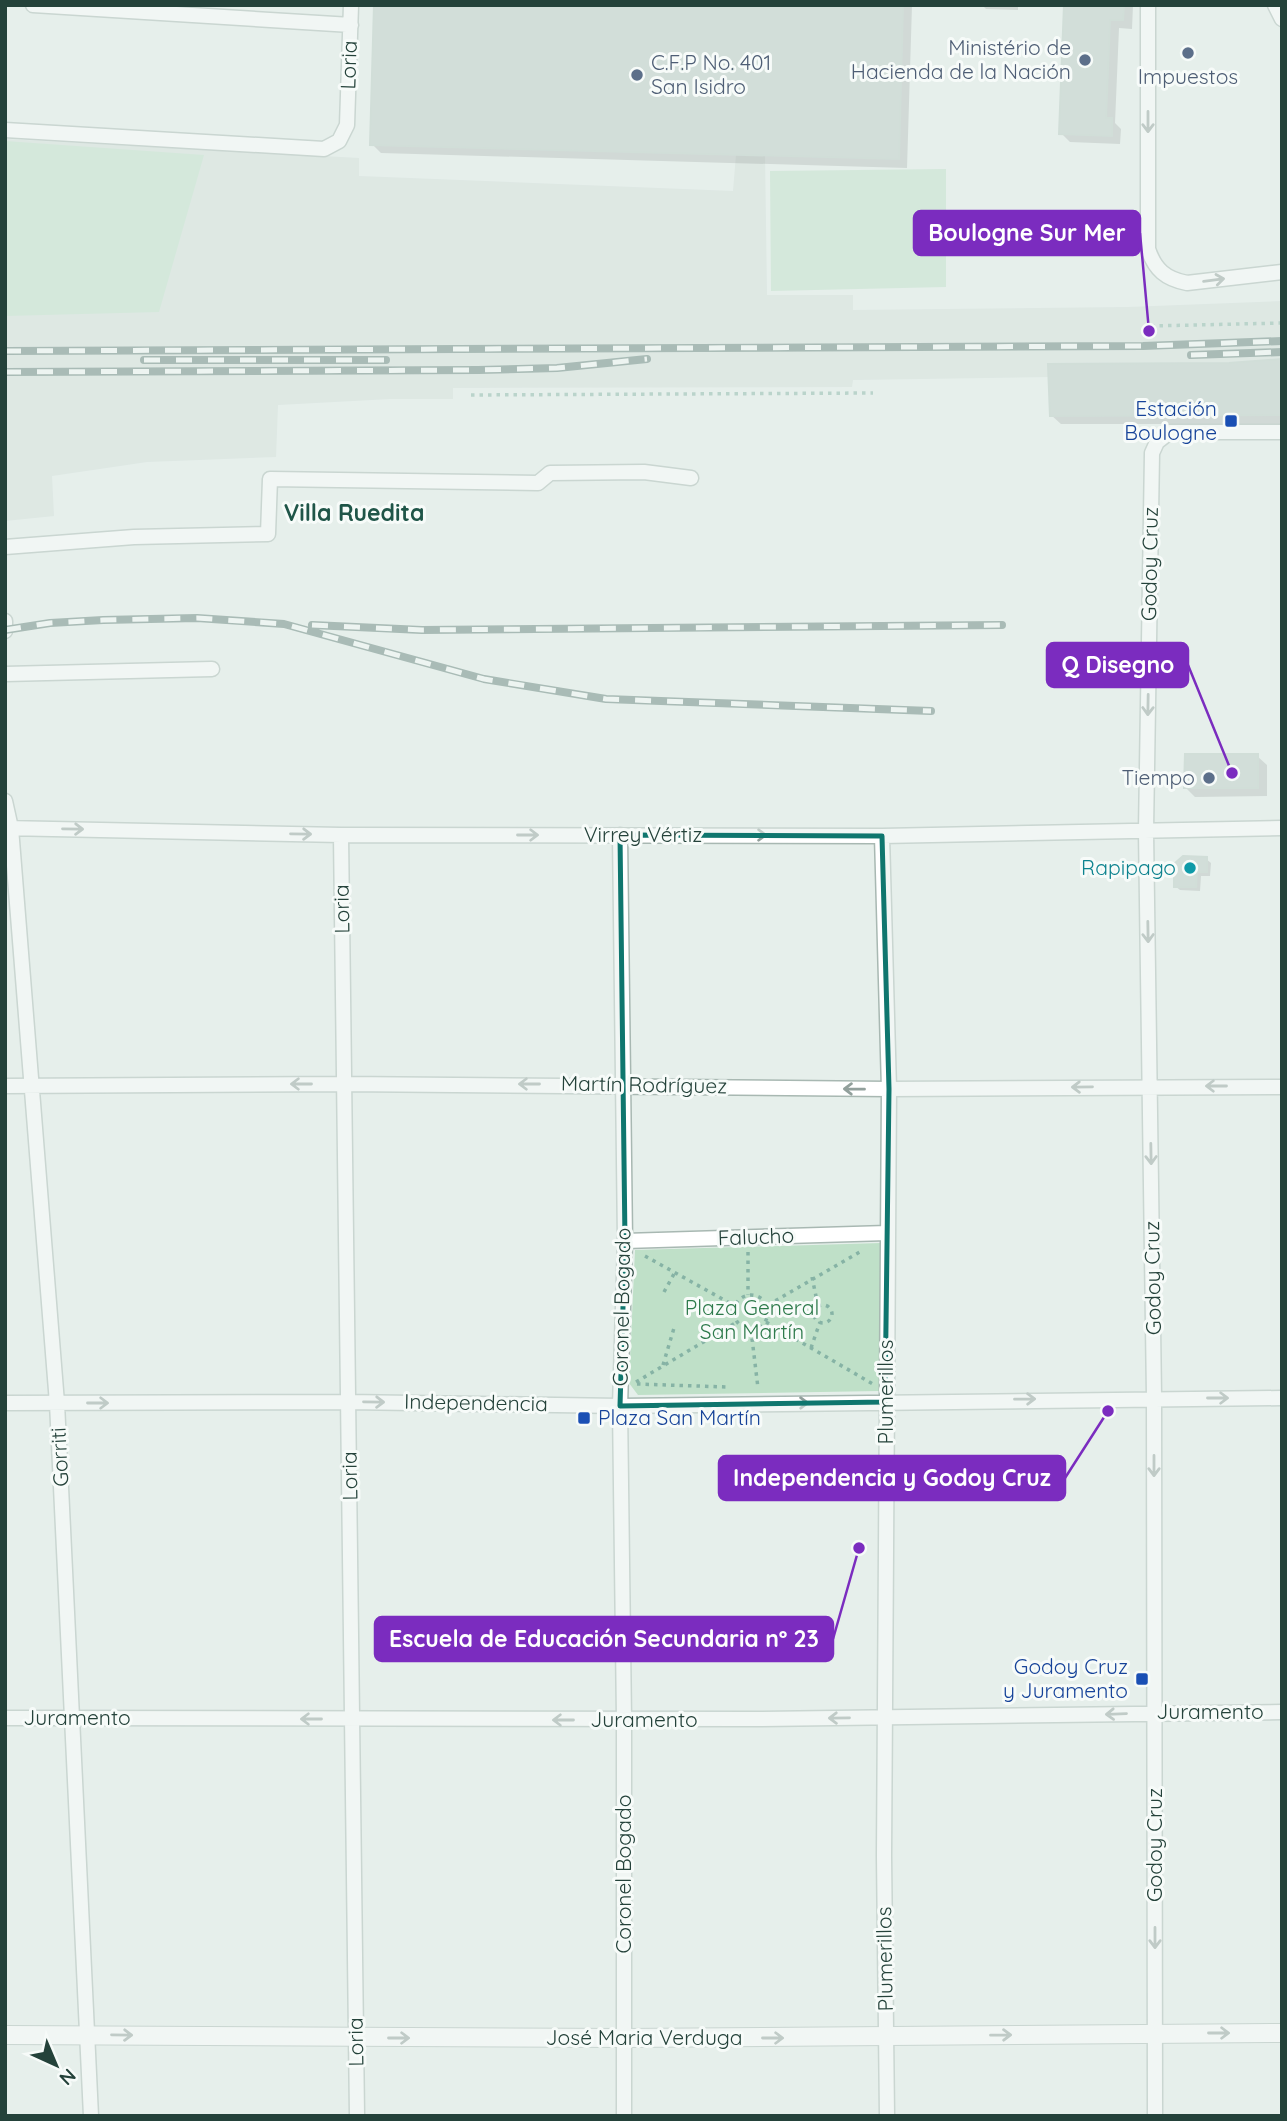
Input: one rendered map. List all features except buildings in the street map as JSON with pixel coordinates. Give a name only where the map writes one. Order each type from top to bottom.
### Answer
[{"type":"street","points":[[33,5],[351,25]]},
{"type":"street","name":"Loria","points":[[5,130],[324,149],[339,141],[347,125],[351,5]]},
{"type":"street","points":[[1147,5],[1148,249],[1153,263],[1173,280],[1187,284],[1282,272]]},
{"type":"street","points":[[1275,5],[1282,19]]},
{"type":"street","name":"Godoy Cruz","points":[[1155,2116],[1154,1398],[1146,831],[1152,453],[1157,442],[1170,432],[1282,432]]},
{"type":"street","points":[[5,547],[134,537],[268,534],[270,479],[538,484],[550,473],[644,472],[691,478]]},
{"type":"street","points":[[5,621],[5,631]]},
{"type":"street","points":[[5,674],[212,669]]},
{"type":"street","name":"Gorriti","points":[[5,801],[57,1403],[91,2116]]},
{"type":"street","name":"Virrey Vértiz","points":[[8,828],[341,835],[882,836],[1282,828]]},
{"type":"street","name":"Loria","points":[[341,835],[357,2116]]},
{"type":"street","name":"Coronel Bogado","points":[[621,835],[621,1084],[625,1241],[620,1384],[624,1720],[624,2116]]},
{"type":"street","name":"Plumerillos","points":[[882,836],[888,1089],[885,1402],[887,2116]]},
{"type":"street","name":"Martín Rodríguez","points":[[5,1086],[621,1084],[888,1089],[1282,1087]]},
{"type":"street","name":"Falucho","points":[[625,1241],[887,1233]]},
{"type":"street","name":"Independencia","points":[[5,1403],[348,1402],[620,1406],[1282,1398]]},
{"type":"street","name":"Juramento","points":[[5,1718],[624,1720],[1282,1712]]},
{"type":"street","name":"José Maria Verduga","points":[[5,2035],[886,2038],[1156,2032],[1282,2033]]},
{"type":"path","points":[[1151,326],[1282,323]]},
{"type":"path","points":[[471,395],[873,393]]},
{"type":"path","points":[[768,1306],[812,1277],[872,1245]]},
{"type":"path","points":[[748,1249],[748,1295]]},
{"type":"path","points":[[641,1254],[735,1306]]},
{"type":"path","points":[[664,1292],[676,1272]]},
{"type":"path","points":[[812,1277],[818,1306],[814,1316],[820,1322]]},
{"type":"path","points":[[735,1306],[748,1295],[760,1297],[768,1306],[766,1322]]},
{"type":"path","points":[[735,1306],[737,1322]]},
{"type":"path","points":[[818,1306],[827,1306],[831,1313],[828,1321],[820,1322]]},
{"type":"path","points":[[620,1384],[634,1384],[737,1322]]},
{"type":"path","points":[[737,1322],[751,1330]]},
{"type":"path","points":[[751,1330],[766,1322]]},
{"type":"path","points":[[766,1322],[876,1387]]},
{"type":"path","points":[[811,1348],[820,1322]]},
{"type":"path","points":[[663,1367],[674,1328]]},
{"type":"path","points":[[751,1330],[758,1388]]},
{"type":"highlighted area","points":[[620,835],[882,836],[889,1089],[885,1402],[620,1406],[625,1241]]},
{"type":"shaded area","points":[[5,139],[359,158],[359,176],[733,191],[736,155],[765,156],[767,295],[853,295],[853,310],[1128,307],[1282,301],[1282,359],[1229,363],[1048,364],[1049,377],[853,380],[852,387],[453,388],[453,399],[390,399],[278,405],[276,457],[147,462],[52,476],[54,516],[5,521]]},
{"type":"green space","points":[[5,141],[204,155],[159,312],[5,316]]},
{"type":"green space","points":[[946,169],[946,287],[771,291],[770,171]]},
{"type":"green space","name":"Plaza General San Martín","points":[[881,1243],[879,1391],[638,1395],[629,1383],[635,1250]]},
{"type":"railway","points":[[5,351],[1143,346],[1282,341]]},
{"type":"railway","points":[[1191,355],[1282,352]]},
{"type":"railway","points":[[5,372],[478,370],[557,368],[647,359]]},
{"type":"railway","points":[[144,360],[386,360]]},
{"type":"railway","points":[[5,630],[50,623],[103,620],[197,618],[284,624],[484,679],[606,699],[931,711]]},
{"type":"railway","points":[[312,625],[422,630],[1002,625]]},
{"type":"place","name":"Impuestos","points":[[1188,53]]},
{"type":"place","name":"Ministério de Hacienda de la Nación","points":[[1085,60]]},
{"type":"place","name":"C.F.P No. 401 San Isidro","points":[[637,75]]},
{"type":"place","name":"Boulogne Sur Mer","points":[[1149,331]]},
{"type":"place","name":"Estación Boulogne","points":[[1231,421]]},
{"type":"place","name":"Q Disegno","points":[[1232,773]]},
{"type":"place","name":"Tiempo","points":[[1209,778]]},
{"type":"place","name":"Rapipago","points":[[1190,868]]},
{"type":"place","name":"Independencia y Godoy Cruz","points":[[1108,1411]]},
{"type":"place","name":"Plaza San Martín","points":[[584,1418]]},
{"type":"place","name":"Escuela de Educación Secundaria nº 23","points":[[859,1548]]},
{"type":"place","name":"Godoy Cruz y Juramento","points":[[1142,1679]]},
{"type":"district","name":"Villa Ruedita","points":[[354,513]]}]
